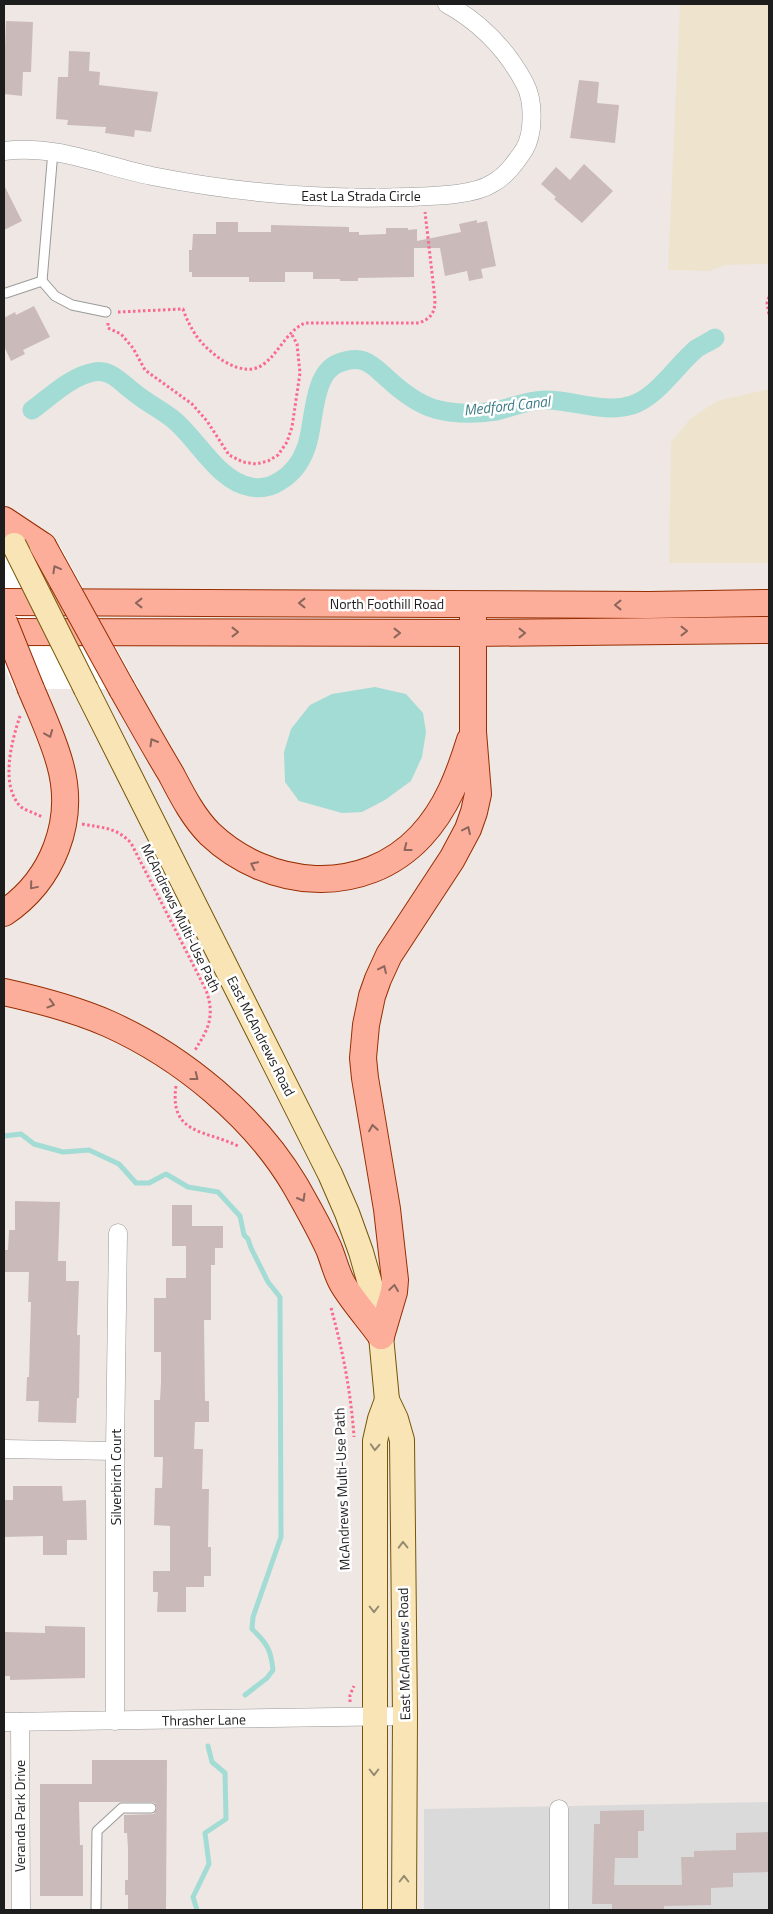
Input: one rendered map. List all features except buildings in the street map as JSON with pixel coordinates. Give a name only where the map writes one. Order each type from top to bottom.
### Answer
[{"type":"main road","points":[[4,520],[42,546],[191,810],[208,832],[230,851],[256,866],[280,875],[305,879],[330,879],[354,874],[392,859],[411,845],[428,828],[445,805],[461,769],[473,732]]},
{"type":"main road","name":"East McAndrews Road","points":[[4,524],[330,1174],[361,1252],[382,1336],[387,1400],[396,1418],[402,1440],[404,1910]]},
{"type":"main road","name":"North Foothill Road","points":[[4,602],[648,605],[769,603]]},
{"type":"main road","points":[[382,1336],[394,1292],[395,1280],[387,1209],[365,1078],[366,1025],[372,996],[383,967],[452,859],[474,812],[478,794],[478,775],[473,732],[473,604]]},
{"type":"main road","points":[[4,622],[27,699],[60,765],[65,794],[64,821],[57,846],[48,867],[32,890],[4,913]]},
{"type":"main road","name":"North Foothill Road","points":[[4,632],[473,633],[769,630]]},
{"type":"main road","points":[[4,992],[67,1009],[108,1024],[132,1036],[184,1069],[234,1110],[267,1146],[294,1184],[321,1232],[341,1282],[382,1336]]},
{"type":"main road","name":"East McAndrews Road","points":[[374,1910],[374,1442],[387,1400]]},
{"type":"street","name":"East La Strada Circle","points":[[4,151],[53,152],[153,176],[242,190],[300,196],[370,198],[462,194],[492,184],[513,166],[527,145],[532,119],[527,88],[513,62],[487,32],[447,4]]},
{"type":"street","name":"Silverbirch Court","points":[[115,1721],[115,1450],[118,1233]]},
{"type":"street","points":[[4,1449],[115,1450]]},
{"type":"street","name":"Thrasher Lane","points":[[12,1722],[404,1716]]},
{"type":"street","name":"Veranda Park Drive","points":[[12,1722],[21,1910]]},
{"type":"street","points":[[558,1809],[559,1910]]},
{"type":"lane","points":[[53,152],[42,281],[55,296],[72,305],[106,312]]},
{"type":"lane","points":[[6,293],[42,281]]},
{"type":"lane","points":[[96,1910],[97,1830],[122,1808],[150,1808]]},
{"type":"path","points":[[291,333],[297,344],[300,373],[292,427],[287,442],[278,455],[268,461],[256,464],[243,462],[229,455],[207,421],[192,404],[145,370],[133,348],[121,334],[108,328],[106,312],[184,309],[188,322],[196,335],[210,351],[229,364],[243,370],[253,370],[265,364],[295,328],[306,323],[419,323],[428,320],[435,311],[435,299],[423,197]]},
{"type":"path","points":[[769,297],[767,303],[769,315]]},
{"type":"path","points":[[27,699],[7,762],[6,788],[20,806],[42,817],[49,818]]},
{"type":"path","name":"McAndrews Multi-Use Path","points":[[80,823],[122,833],[131,843],[206,990],[210,1000],[210,1022],[193,1055]]},
{"type":"path","points":[[178,1080],[174,1098],[175,1108],[180,1120],[189,1128],[228,1140],[244,1149]]},
{"type":"path","name":"McAndrews Multi-Use Path","points":[[331,1306],[342,1346],[350,1387],[354,1443]]},
{"type":"shaded area","points":[[680,4],[769,4],[769,264],[726,265],[709,271],[668,270]]},
{"type":"shaded area","points":[[769,389],[769,563],[669,563],[671,442],[690,419],[717,401]]},
{"type":"shaded area","points":[[769,1802],[769,1910],[424,1910],[424,1809]]},
{"type":"water","points":[[375,687],[406,694],[423,713],[426,732],[422,757],[411,781],[385,800],[362,812],[342,813],[299,801],[285,782],[284,752],[291,729],[310,705],[332,694]]},
{"type":"pier","points":[[4,545],[60,546],[139,689],[14,689],[4,664]]},
{"type":"waterway","name":"Medford Canal","points":[[32,410],[77,378],[94,372],[106,373],[116,378],[174,420],[219,469],[229,477],[239,484],[262,488],[273,485],[284,478],[299,463],[309,438],[315,401],[323,377],[330,369],[348,360],[367,362],[410,397],[422,404],[442,411],[489,412],[539,400],[611,408],[632,405],[650,395],[696,349],[715,338]]},
{"type":"waterway","points":[[4,1136],[21,1134],[34,1144],[63,1152],[89,1150],[119,1164],[136,1183],[149,1183],[166,1174],[188,1187],[218,1192],[240,1216],[244,1235],[248,1239],[268,1282],[280,1297],[281,1537],[253,1617],[252,1629],[267,1647],[273,1670],[267,1678],[245,1695]]},
{"type":"waterway","points":[[197,1910],[193,1897],[209,1864],[205,1833],[226,1819],[225,1773],[212,1762],[208,1746]]}]
